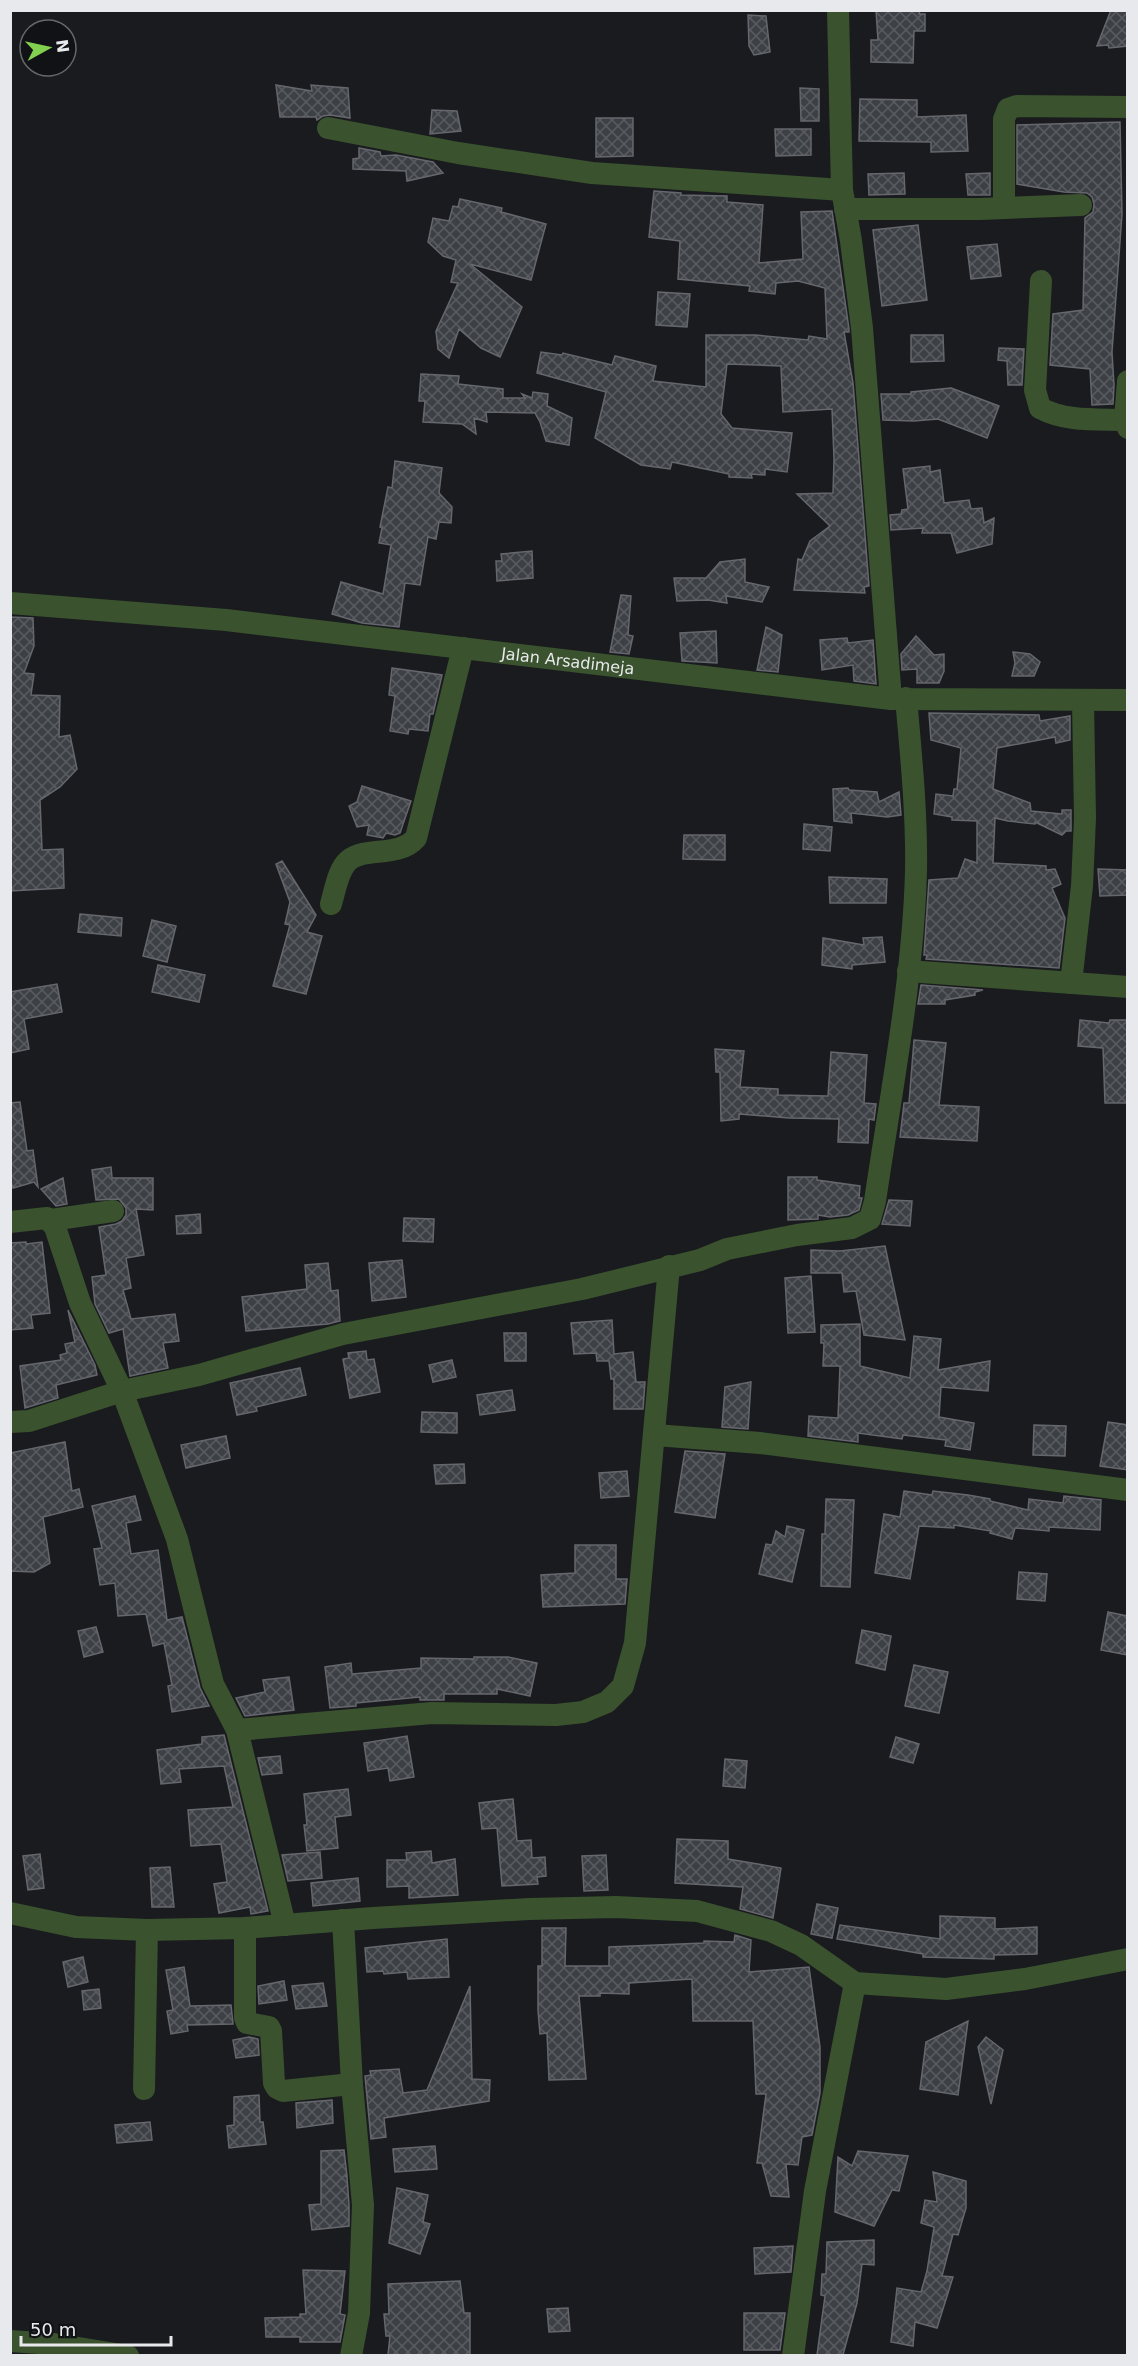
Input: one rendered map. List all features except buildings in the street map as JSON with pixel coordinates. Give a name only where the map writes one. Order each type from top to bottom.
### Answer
[{"type":"street","points":[[10,1422],[28,1421],[122,1391],[199,1375],[343,1334],[582,1289],[700,1260],[727,1249],[772,1239],[852,1228],[870,1219],[875,1201],[908,971],[916,871],[915,803],[899,699],[862,328],[843,199],[838,10]]},
{"type":"street","points":[[1004,208],[1004,119],[1008,109],[1017,106],[1128,107]]},
{"type":"street","points":[[328,128],[458,153],[592,173],[843,199],[1004,208],[1081,205]]},
{"type":"street","points":[[1041,281],[1035,390],[1040,408],[1072,418],[1126,424],[1128,381]]},
{"type":"street","name":"Jalan Arsadimeja","points":[[10,603],[226,620],[899,699],[1128,700]]},
{"type":"street","points":[[331,904],[346,863],[354,856],[409,846],[416,838],[463,648]]},
{"type":"street","points":[[1071,983],[1082,886],[1083,701]]},
{"type":"street","points":[[908,971],[1128,987]]},
{"type":"street","points":[[10,1222],[36,1218],[51,1220],[113,1211]]},
{"type":"street","points":[[51,1220],[56,1227],[80,1303],[122,1391],[177,1539],[213,1684],[237,1730],[285,1925]]},
{"type":"street","points":[[237,1730],[432,1713],[556,1715],[583,1712],[607,1702],[623,1686],[635,1643],[669,1266]]},
{"type":"street","points":[[655,1435],[760,1443],[1128,1490]]},
{"type":"street","points":[[10,1913],[76,1927],[147,1930],[245,1928],[529,1909],[616,1907],[697,1911],[771,1930],[801,1946],[855,1983],[946,1989],[1025,1978],[1128,1959]]},
{"type":"street","points":[[343,1920],[352,2084],[363,2205],[359,2313],[351,2355]]},
{"type":"street","points":[[245,1928],[244,2018],[247,2023],[269,2027],[271,2031],[274,2083],[277,2088],[283,2091],[352,2084]]},
{"type":"street","points":[[144,2089],[147,1930]]},
{"type":"street","points":[[794,2355],[815,2191],[855,1983]]},
{"type":"street","points":[[10,2341],[54,2343],[128,2355]]}]
